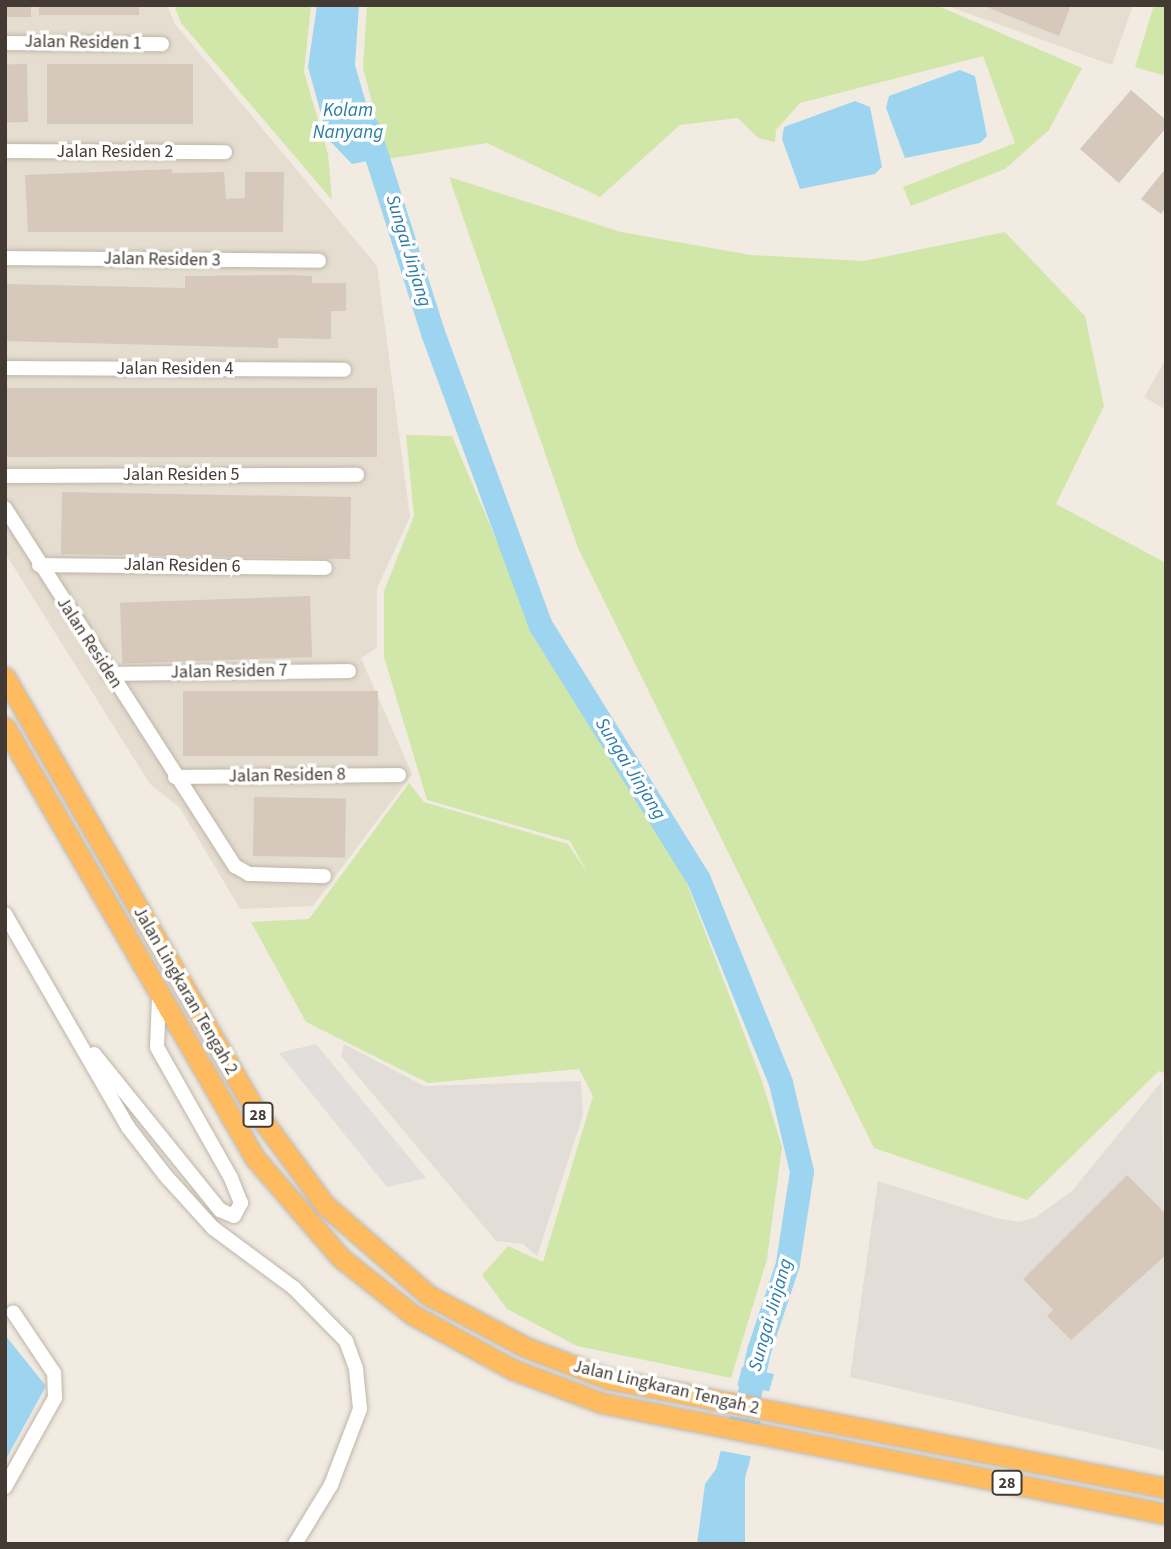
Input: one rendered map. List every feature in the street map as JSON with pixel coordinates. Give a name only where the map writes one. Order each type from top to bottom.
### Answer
[{"type":"highway","name":"Jalan Lingkaran Tengah 2","points":[[5,677],[255,1110],[324,1205],[393,1269],[470,1320],[567,1366],[664,1391],[1166,1488]]},
{"type":"highway","name":"Jalan Lingkaran Tengah 2","points":[[5,727],[159,997],[279,1191],[359,1273],[414,1314],[483,1355],[560,1389],[649,1414],[1166,1514]]},
{"type":"street","name":"Jalan Residen 1","points":[[5,43],[162,44]]},
{"type":"street","name":"Jalan Residen 2","points":[[5,151],[225,152]]},
{"type":"street","name":"Jalan Residen 3","points":[[5,258],[320,261]]},
{"type":"street","name":"Jalan Residen 4","points":[[5,368],[344,370]]},
{"type":"street","name":"Jalan Residen 5","points":[[5,476],[357,475]]},
{"type":"street","name":"Jalan Residen","points":[[5,508],[38,565],[175,777],[243,872],[324,876]]},
{"type":"street","name":"Jalan Residen 6","points":[[38,565],[325,568]]},
{"type":"street","name":"Jalan Residen 7","points":[[109,674],[349,671]]},
{"type":"street","name":"Jalan Residen 8","points":[[175,777],[399,775]]},
{"type":"street","points":[[5,914],[128,1127],[213,1228],[294,1288],[346,1341],[356,1369],[360,1409],[331,1485],[295,1544]]},
{"type":"street","points":[[74,1032],[220,1210],[234,1216],[241,1203],[230,1178],[158,1047],[159,997]]},
{"type":"street","points":[[5,1487],[55,1398],[54,1373],[13,1312]]},
{"type":"shaded area","points":[[5,5],[167,5],[175,24],[377,266],[410,517],[377,588],[377,648],[361,658],[412,774],[313,906],[240,909],[180,808],[150,784],[5,553]]},
{"type":"shaded area","points":[[945,5],[1133,5],[1112,65]]},
{"type":"shaded area","points":[[1166,359],[1166,410],[1144,397]]},
{"type":"shaded area","points":[[316,1044],[426,1178],[387,1187],[279,1053]]},
{"type":"shaded area","points":[[344,1044],[424,1086],[581,1081],[583,1115],[537,1256],[523,1244],[496,1241],[341,1056]]},
{"type":"shaded area","points":[[1162,1081],[1166,1451],[850,1377],[878,1181],[996,1218],[1019,1222],[1036,1217],[1072,1191]]},
{"type":"green space","points":[[174,5],[311,5],[304,72],[328,154],[332,200],[181,23]]},
{"type":"green space","points":[[367,5],[936,5],[1082,68],[1049,130],[1005,169],[911,206],[903,187],[1015,143],[983,56],[800,103],[776,130],[775,142],[758,138],[738,118],[680,125],[600,197],[487,143],[387,159],[363,68]]},
{"type":"green space","points":[[1154,5],[1166,5],[1166,76],[1135,67]]},
{"type":"green space","points":[[449,177],[621,232],[751,255],[864,261],[1005,232],[1085,316],[1104,406],[1056,504],[1166,563],[1166,1074],[1159,1071],[1027,1200],[874,1148],[578,548]]},
{"type":"green space","points":[[406,435],[452,436],[528,614],[672,845],[762,1081],[782,1147],[767,1259],[731,1378],[577,1346],[507,1309],[482,1275],[508,1246],[543,1262],[593,1096],[579,1069],[428,1083],[306,1022],[251,922],[309,919],[409,783],[424,802],[568,844],[588,874],[570,841],[427,800],[384,657],[384,591],[414,516]]},
{"type":"water","name":"Kolam Nanyang","points":[[317,5],[359,5],[355,65],[382,158],[352,164],[328,139],[308,67]]},
{"type":"water","points":[[960,70],[975,76],[987,136],[980,143],[905,158],[886,108],[889,96]]},
{"type":"water","points":[[855,101],[870,107],[882,167],[875,174],[800,189],[782,139],[784,127]]},
{"type":"water","points":[[5,1335],[46,1386],[5,1461]]},
{"type":"water","points":[[742,1367],[774,1374],[745,1478],[745,1544],[697,1544],[705,1484],[716,1469]]},
{"type":"pier","points":[[734,1385],[773,1392],[764,1422],[726,1415]]},
{"type":"pier","points":[[725,1420],[763,1427],[754,1457],[717,1450]]},
{"type":"building","points":[[5,5],[31,5],[31,17],[5,17]]},
{"type":"building","points":[[39,5],[139,5],[139,15],[39,15]]},
{"type":"building","points":[[982,5],[1071,5],[1059,36]]},
{"type":"building","points":[[5,64],[27,64],[28,122],[6,122]]},
{"type":"building","points":[[47,64],[193,64],[193,124],[47,124]]},
{"type":"building","points":[[1131,90],[1166,120],[1166,128],[1119,183],[1080,149]]},
{"type":"building","points":[[1166,168],[1166,207],[1161,214],[1141,199]]},
{"type":"building","points":[[172,169],[172,173],[224,172],[226,199],[245,198],[245,172],[284,172],[283,232],[28,232],[25,175]]},
{"type":"building","points":[[185,276],[312,276],[312,283],[346,283],[346,311],[331,311],[331,339],[278,338],[278,348],[5,341],[5,284],[185,288]]},
{"type":"building","points":[[5,388],[377,388],[377,457],[5,457]]},
{"type":"building","points":[[62,492],[351,497],[350,559],[61,554]]},
{"type":"building","points":[[310,596],[312,657],[122,664],[120,603]]},
{"type":"building","points":[[183,691],[378,691],[378,756],[183,756]]},
{"type":"building","points":[[254,797],[346,799],[345,858],[253,856]]},
{"type":"building","points":[[1127,1175],[1166,1214],[1166,1255],[1071,1340],[1047,1316],[1053,1310],[1023,1279]]},
{"type":"waterway","name":"Sungai Jinjang","points":[[368,128],[433,333],[541,626],[699,880],[781,1083],[802,1172],[788,1264],[759,1351],[748,1402]]}]
